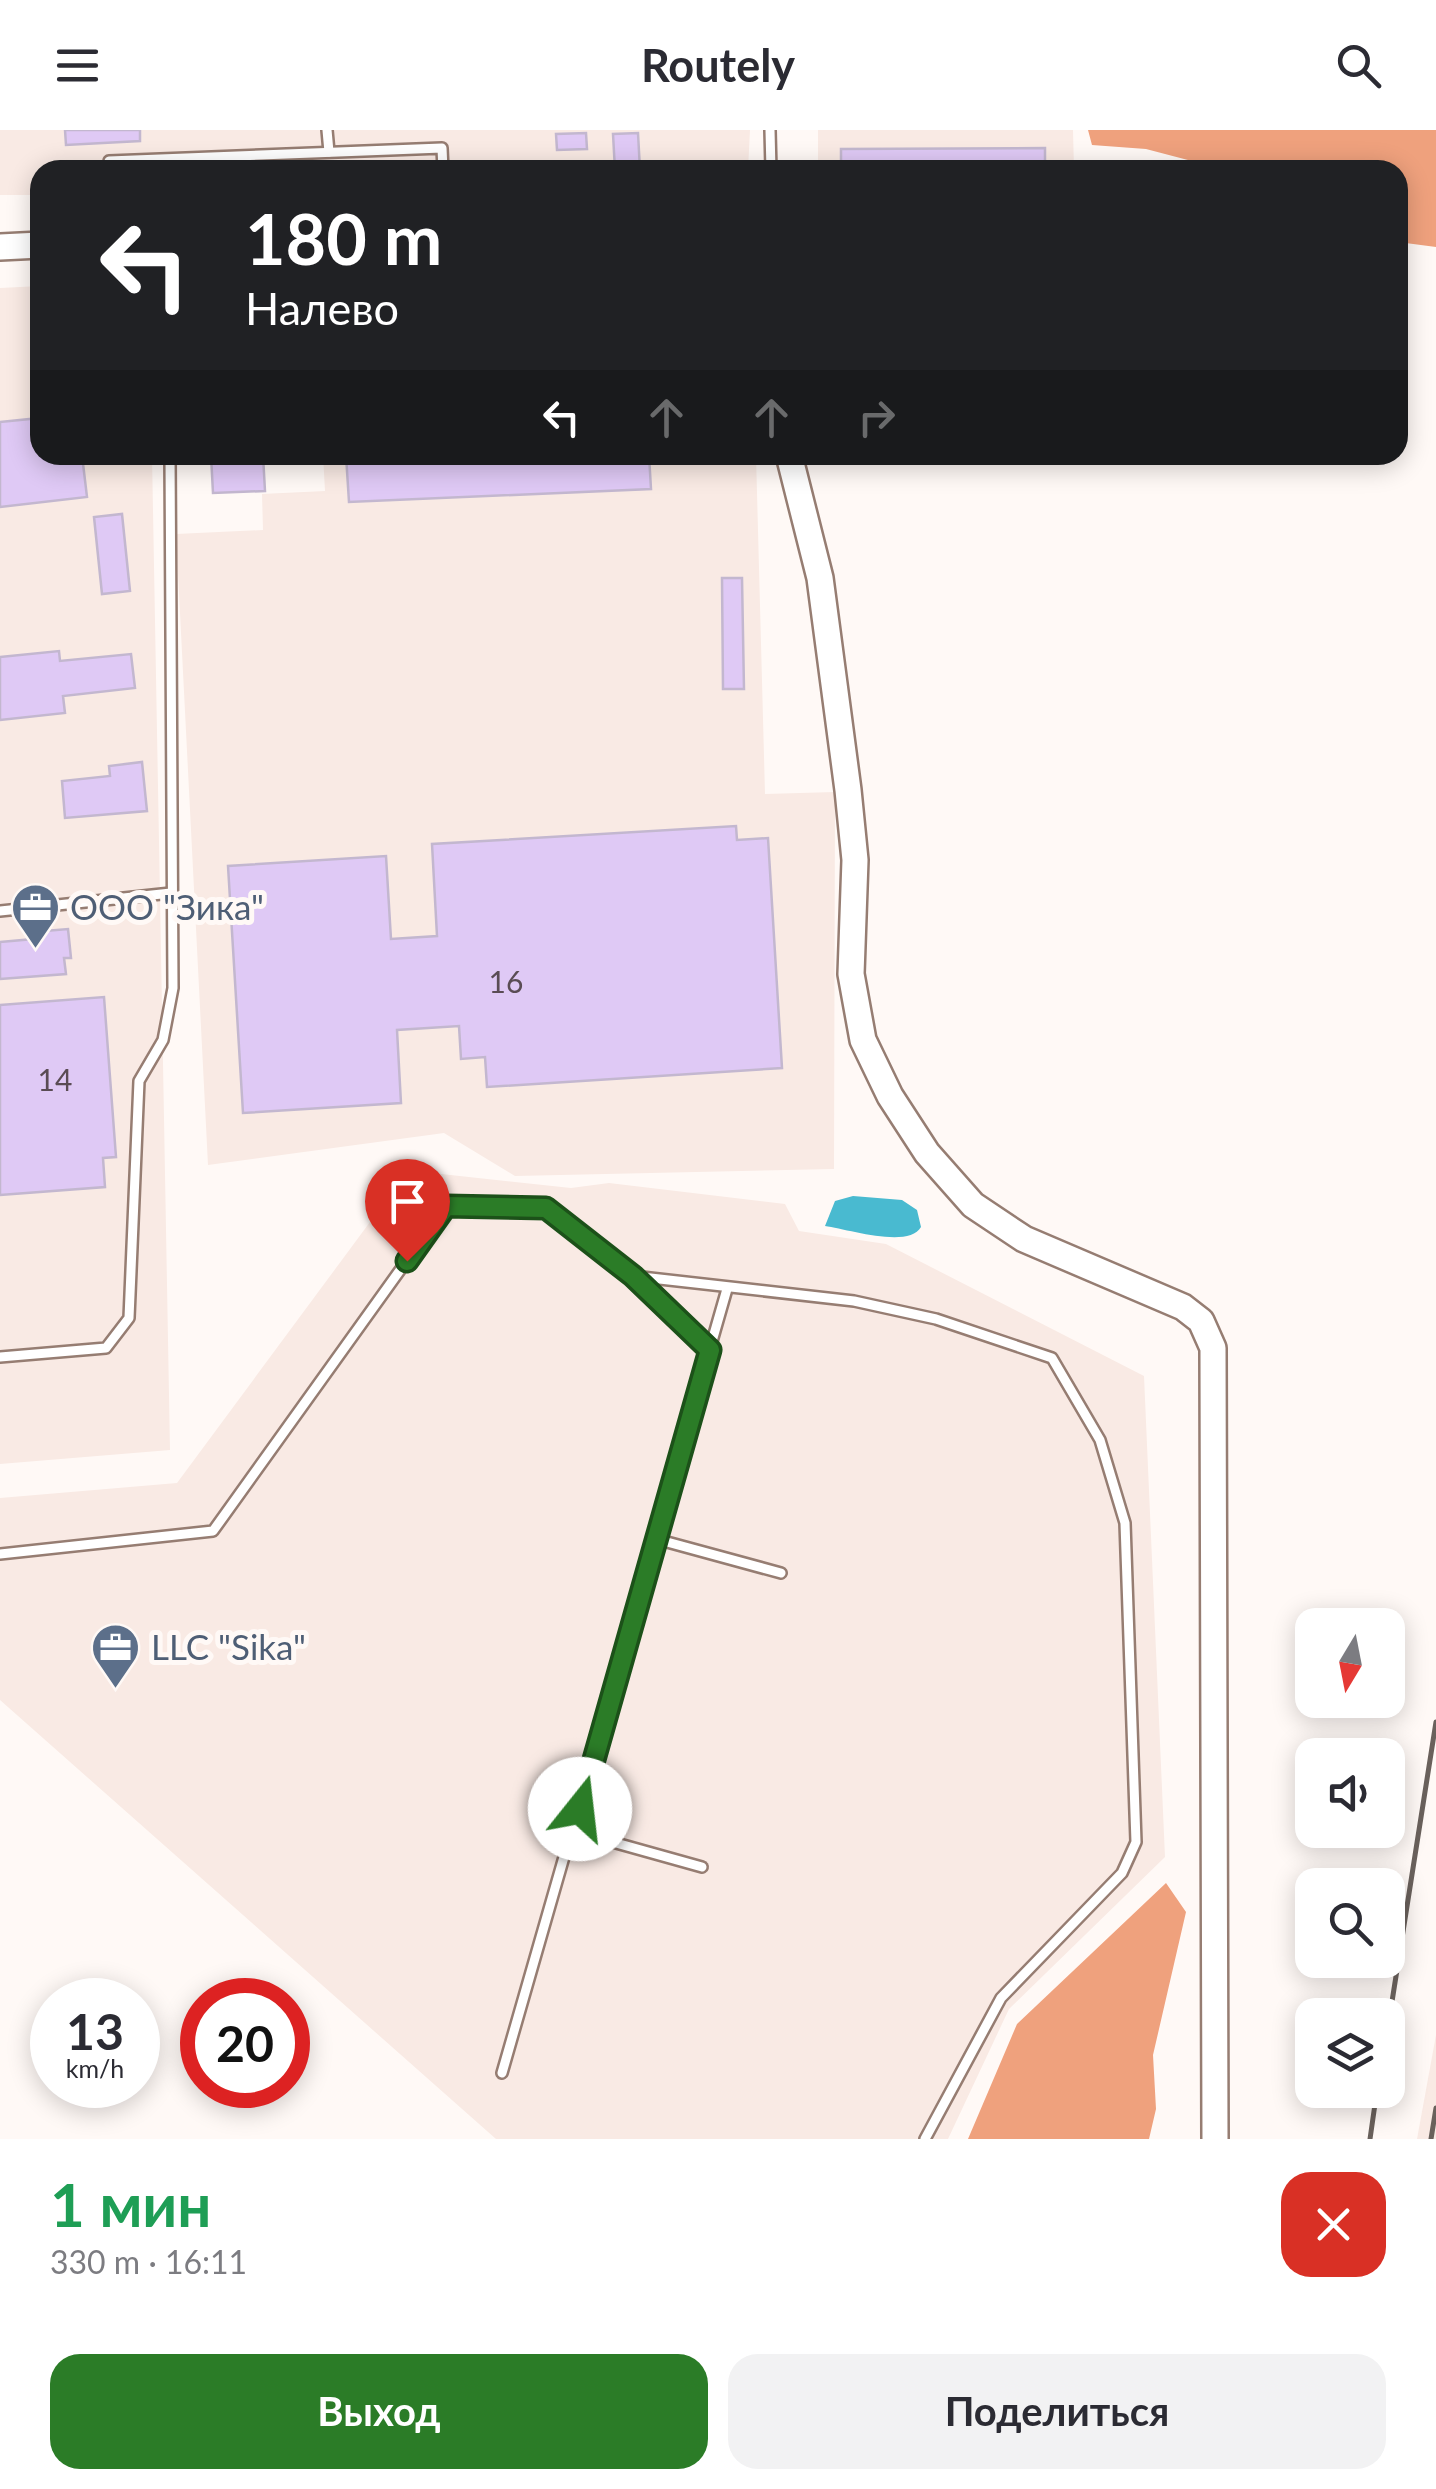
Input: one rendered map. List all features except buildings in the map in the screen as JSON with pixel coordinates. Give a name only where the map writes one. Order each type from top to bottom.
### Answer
[{"type":"street","points":[[0,248],[30,246]]},
{"type":"street","points":[[792,465],[820,578],[856,860],[851,974],[870,1054],[927,1154],[973,1206],[1024,1239],[1183,1308],[1201,1321],[1212,1348],[1215,2139]]},
{"type":"lane","points":[[326,130],[329,152]]},
{"type":"lane","points":[[770,130],[771,160]]},
{"type":"lane","points":[[133,160],[442,148],[442,160]]},
{"type":"lane","points":[[0,1357],[106,1348],[129,1318],[140,1081],[162,1040],[173,988],[170,465]]},
{"type":"lane","points":[[0,910],[171,893]]},
{"type":"lane","points":[[0,1554],[213,1531],[446,1206],[546,1208],[633,1276],[710,1350]]},
{"type":"lane","points":[[633,1276],[854,1301],[936,1319],[1052,1358],[1100,1440],[1125,1523],[1136,1842],[1122,1873],[1001,1998],[926,2139]]},
{"type":"lane","points":[[502,2073],[727,1289]]},
{"type":"lane","points":[[656,1539],[782,1573]]},
{"type":"lane","points":[[573,1832],[702,1867]]},
{"type":"shaded area","points":[[0,130],[750,130],[748,160],[30,160],[30,195],[0,195]]},
{"type":"shaded area","points":[[818,130],[1073,130],[1074,160],[818,160]]},
{"type":"shaded area","points":[[1088,130],[1436,130],[1436,247],[1408,243],[1408,160],[1188,160],[1146,149],[1092,145]]},
{"type":"shaded area","points":[[30,286],[30,465],[152,465],[170,1450],[0,1464],[0,288]]},
{"type":"shaded area","points":[[324,465],[756,465],[765,794],[835,792],[834,1169],[515,1176],[444,1133],[208,1165],[176,534],[263,530],[262,494],[325,491]]},
{"type":"shaded area","points":[[414,1171],[571,1188],[609,1183],[785,1204],[799,1231],[886,1244],[1144,1376],[1165,1857],[1009,2009],[948,2139],[496,2139],[0,1700],[0,1498],[177,1483],[404,1176]]},
{"type":"shaded area","points":[[1166,1883],[1186,1912],[1153,2055],[1156,2109],[1149,2139],[968,2139],[1017,2024]]},
{"type":"shaded area","points":[[1436,2035],[1436,2139],[1417,2139]]},
{"type":"water","points":[[853,1196],[902,1200],[917,1210],[921,1227],[904,1237],[891,1237],[825,1226],[835,1201]]},
{"type":"railway","points":[[1393,1998],[1436,1722]]},
{"type":"railway","points":[[1370,2139],[1374,2108]]},
{"type":"railway","points":[[1431,2139],[1436,2108]]},
{"type":"place","name":"ООО \"Зика\"","points":[[35,950]]},
{"type":"place","name":"LLC \"Sika\"","points":[[116,1690]]},
{"type":"route","points":[[407,1261],[446,1206],[546,1208],[633,1276],[710,1350],[580,1809]]}]
